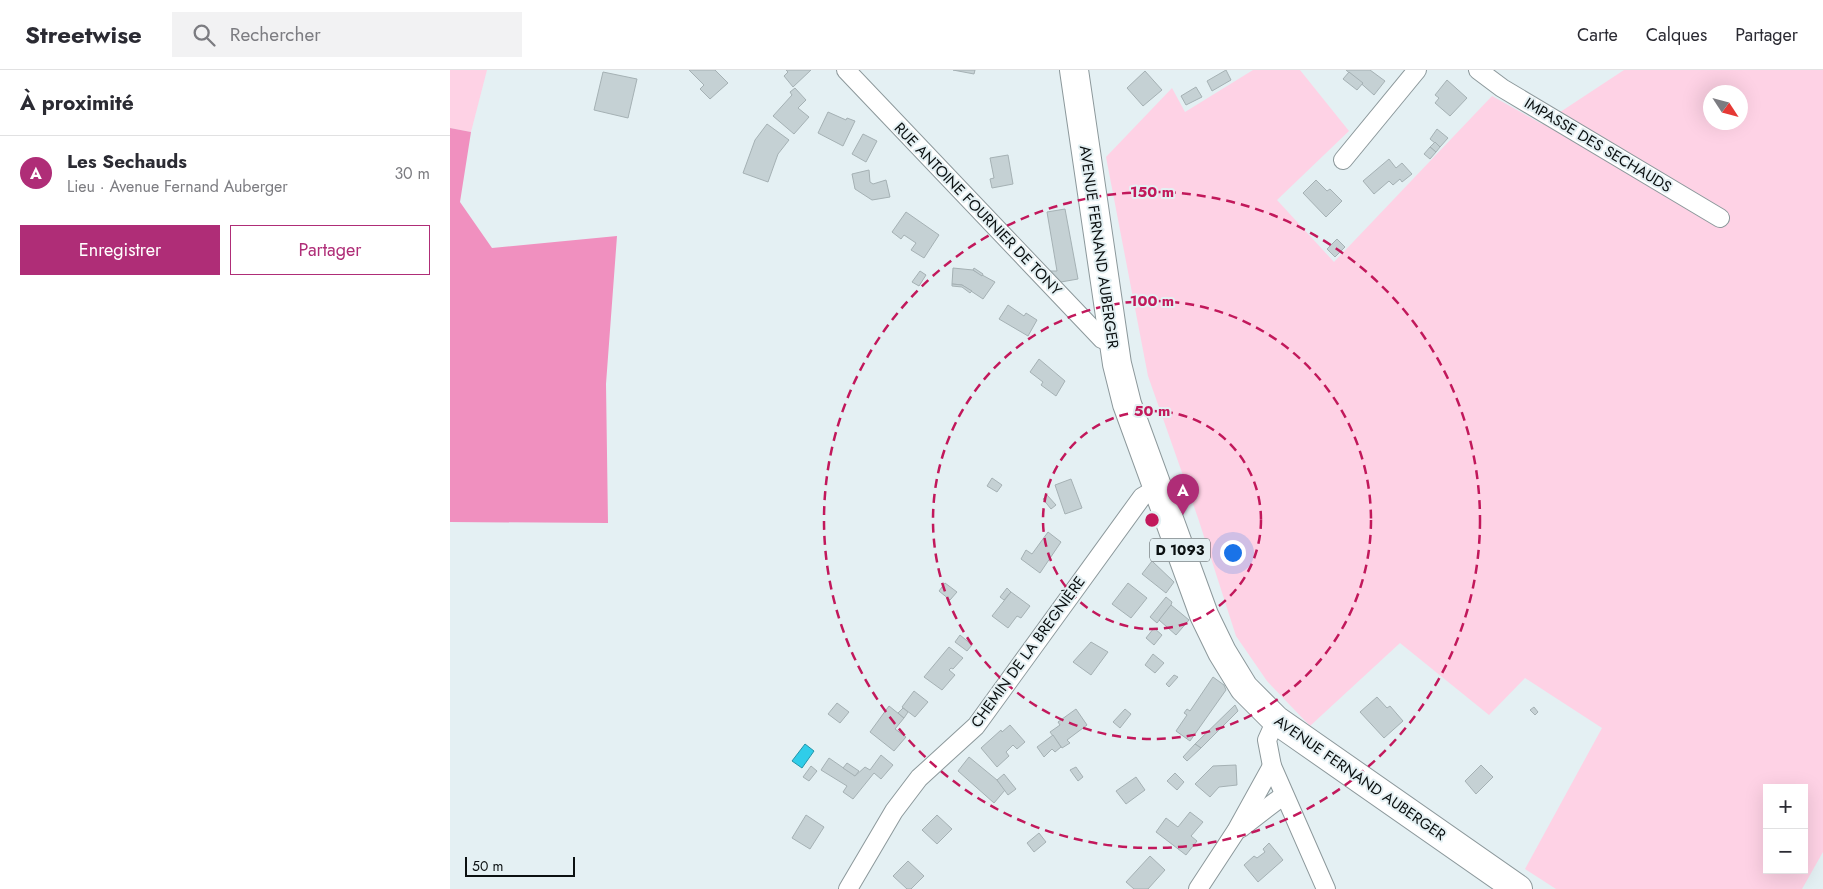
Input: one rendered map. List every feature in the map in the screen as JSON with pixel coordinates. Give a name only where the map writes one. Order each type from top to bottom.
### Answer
[{"type":"main road","name":"AVENUE FERNAND AUBERGER","points":[[1074,70],[1113,344],[1128,404],[1204,615],[1222,652],[1244,688],[1276,720],[1518,889]]},
{"type":"street","name":"RUE ANTOINE FOURNIER DE TONY","points":[[846,70],[1102,339],[1113,344]]},
{"type":"street","points":[[1343,160],[1417,70]]},
{"type":"street","name":"IMPASSE DES SECHAUDS","points":[[1478,70],[1502,88],[1720,218]]},
{"type":"street","name":"CHEMIN DE LA BREGNIÈRE","points":[[848,889],[894,811],[919,778],[976,726],[1142,497],[1158,488]]},
{"type":"street","points":[[1276,720],[1267,740],[1272,766],[1326,889]]},
{"type":"street","points":[[1198,889],[1236,831],[1272,766]]},
{"type":"street","points":[[1236,831],[1284,795]]},
{"type":"shaded area","points":[[450,70],[487,70],[471,132],[450,128]]},
{"type":"shaded area","points":[[1253,70],[1300,70],[1349,131],[1277,200],[1334,262],[1492,96],[1542,124],[1624,70],[1823,70],[1823,852],[1802,889],[1556,889],[1525,869],[1602,728],[1525,678],[1489,715],[1400,643],[1310,726],[1267,681],[1236,636],[1198,518],[1148,376],[1106,157],[1172,88],[1185,112]]},
{"type":"shaded area","points":[[450,128],[471,132],[460,202],[492,248],[617,236],[606,384],[608,523],[450,522]]},
{"type":"water","points":[[805,744],[814,751],[802,768],[792,761]]},
{"type":"building","points":[[689,70],[715,70],[728,83],[710,99],[700,89],[704,85]]},
{"type":"building","points":[[786,70],[811,70],[793,87],[784,76],[788,72]]},
{"type":"building","points":[[953,70],[975,70],[974,74]]},
{"type":"building","points":[[1226,70],[1231,80],[1212,91],[1207,81]]},
{"type":"building","points":[[1346,70],[1370,70],[1385,81],[1374,95]]},
{"type":"building","points":[[1145,71],[1162,90],[1143,106],[1127,88]]},
{"type":"building","points":[[603,72],[637,79],[628,118],[594,110]]},
{"type":"building","points":[[1349,72],[1363,83],[1357,90],[1343,79]]},
{"type":"building","points":[[1447,80],[1467,98],[1450,116],[1435,103],[1439,98],[1435,95]]},
{"type":"building","points":[[1196,87],[1202,97],[1186,105],[1181,96]]},
{"type":"building","points":[[795,88],[806,100],[798,108],[809,117],[794,134],[773,116],[792,95],[790,92]]},
{"type":"building","points":[[828,112],[846,120],[847,118],[855,121],[843,146],[818,133]]},
{"type":"building","points":[[767,124],[789,140],[778,154],[768,182],[743,173],[755,140]]},
{"type":"building","points":[[1437,129],[1448,138],[1440,147],[1430,139]]},
{"type":"building","points":[[863,134],[877,141],[866,162],[852,154]]},
{"type":"building","points":[[1435,142],[1440,147],[1436,152],[1430,147]]},
{"type":"building","points":[[1430,147],[1436,152],[1430,159],[1424,154]]},
{"type":"building","points":[[1008,155],[1013,184],[992,188],[990,179],[994,178],[990,158]]},
{"type":"building","points":[[1389,159],[1396,168],[1402,163],[1412,174],[1402,182],[1400,179],[1393,185],[1389,181],[1374,194],[1363,181]]},
{"type":"building","points":[[869,170],[870,182],[873,184],[886,180],[890,197],[872,200],[855,189],[852,174]]},
{"type":"building","points":[[1316,180],[1327,191],[1330,189],[1342,201],[1326,217],[1303,193]]},
{"type":"building","points":[[1065,209],[1078,279],[1061,282],[1050,271],[1057,271],[1047,212]]},
{"type":"building","points":[[906,212],[939,235],[924,258],[911,250],[916,243],[904,235],[901,239],[892,232]]},
{"type":"building","points":[[1337,239],[1345,247],[1335,257],[1327,249]]},
{"type":"building","points":[[953,268],[973,270],[995,282],[983,299],[962,285],[952,284]]},
{"type":"building","points":[[974,268],[983,274],[982,276],[973,270]]},
{"type":"building","points":[[920,271],[926,275],[919,286],[912,282]]},
{"type":"building","points":[[952,284],[962,285],[972,291],[970,293],[962,287],[952,286]]},
{"type":"building","points":[[1008,305],[1024,316],[1026,313],[1037,320],[1028,336],[999,319]]},
{"type":"building","points":[[1039,359],[1065,381],[1056,396],[1041,385],[1043,382],[1030,372]]},
{"type":"building","points":[[992,478],[1002,485],[997,492],[987,486]]},
{"type":"building","points":[[1071,479],[1082,508],[1065,514],[1055,485]]},
{"type":"building","points":[[1047,495],[1056,505],[1051,509],[1043,499]]},
{"type":"building","points":[[1048,532],[1061,542],[1040,573],[1021,559],[1026,550],[1032,554]]},
{"type":"building","points":[[1152,561],[1174,582],[1166,593],[1142,574]]},
{"type":"building","points":[[945,583],[957,592],[950,600],[939,591]]},
{"type":"building","points":[[1128,583],[1147,598],[1131,618],[1112,604]]},
{"type":"building","points":[[1007,588],[1011,592],[1004,600],[1000,597]]},
{"type":"building","points":[[1011,592],[1030,606],[1021,618],[1017,616],[1008,628],[992,616]]},
{"type":"building","points":[[1166,597],[1172,602],[1171,605],[1157,623],[1150,617]]},
{"type":"building","points":[[1171,605],[1189,620],[1176,635],[1159,620]]},
{"type":"building","points":[[1154,628],[1162,635],[1154,645],[1146,638]]},
{"type":"building","points":[[960,635],[972,645],[967,651],[955,642]]},
{"type":"building","points":[[1091,642],[1108,652],[1091,675],[1073,662]]},
{"type":"building","points":[[949,647],[963,658],[953,669],[949,670],[955,675],[942,690],[924,677]]},
{"type":"building","points":[[1153,654],[1164,663],[1155,673],[1145,665]]},
{"type":"building","points":[[1174,675],[1178,677],[1169,687],[1166,684]]},
{"type":"building","points":[[1213,677],[1224,685],[1226,690],[1190,741],[1176,731],[1187,715],[1184,713],[1187,709],[1190,711]]},
{"type":"building","points":[[914,691],[928,702],[915,717],[902,707]]},
{"type":"building","points":[[1377,697],[1387,708],[1390,706],[1403,721],[1384,738],[1360,712]]},
{"type":"building","points":[[837,703],[849,712],[840,723],[828,714]]},
{"type":"building","points":[[1235,705],[1238,711],[1201,748],[1195,744]]},
{"type":"building","points":[[889,706],[904,718],[895,729],[906,737],[894,751],[870,732]]},
{"type":"building","points":[[1534,707],[1538,712],[1535,715],[1530,710]]},
{"type":"building","points":[[903,708],[908,712],[904,718],[898,713]]},
{"type":"building","points":[[1076,709],[1087,725],[1067,740],[1070,743],[1062,748],[1050,732],[1060,725],[1058,722]]},
{"type":"building","points":[[1125,709],[1131,714],[1120,728],[1113,722]]},
{"type":"building","points":[[1010,725],[1025,742],[1017,749],[1013,745],[1006,752],[1009,756],[997,767],[981,748],[1001,730],[1002,732]]},
{"type":"building","points":[[1053,735],[1061,747],[1055,752],[1052,749],[1044,757],[1037,747]]},
{"type":"building","points":[[1195,744],[1201,748],[1187,761],[1183,757]]},
{"type":"building","points":[[881,755],[893,765],[881,779],[874,773],[853,799],[843,792],[847,786],[821,770],[829,758],[855,776],[865,767],[870,770]]},
{"type":"building","points":[[969,757],[997,780],[1005,790],[994,803],[958,771]]},
{"type":"building","points":[[847,763],[859,771],[855,776],[843,768]]},
{"type":"building","points":[[1236,765],[1237,785],[1219,787],[1210,797],[1195,784],[1213,766]]},
{"type":"building","points":[[1481,765],[1493,777],[1476,794],[1465,781]]},
{"type":"building","points":[[811,766],[817,771],[809,781],[803,777]]},
{"type":"building","points":[[1076,767],[1083,777],[1078,781],[1070,770]]},
{"type":"building","points":[[1175,773],[1184,782],[1177,790],[1167,781]]},
{"type":"building","points":[[1004,774],[1016,789],[1008,795],[997,780]]},
{"type":"building","points":[[1136,777],[1145,790],[1126,804],[1116,791]]},
{"type":"building","points":[[1190,812],[1203,822],[1191,836],[1197,841],[1186,855],[1156,832],[1166,818],[1178,827]]},
{"type":"building","points":[[806,815],[824,827],[810,849],[792,838]]},
{"type":"building","points":[[937,815],[952,829],[937,844],[922,830]]},
{"type":"building","points":[[1039,833],[1046,842],[1034,852],[1027,843]]},
{"type":"building","points":[[1269,843],[1283,860],[1258,882],[1244,865],[1254,856],[1257,858],[1265,852],[1263,849]]},
{"type":"building","points":[[1150,856],[1165,870],[1148,889],[1134,889],[1126,882]]},
{"type":"building","points":[[908,861],[924,876],[911,889],[907,889],[893,876]]},
{"type":"place","name":"Les Sechauds","points":[[1183,515]]}]
